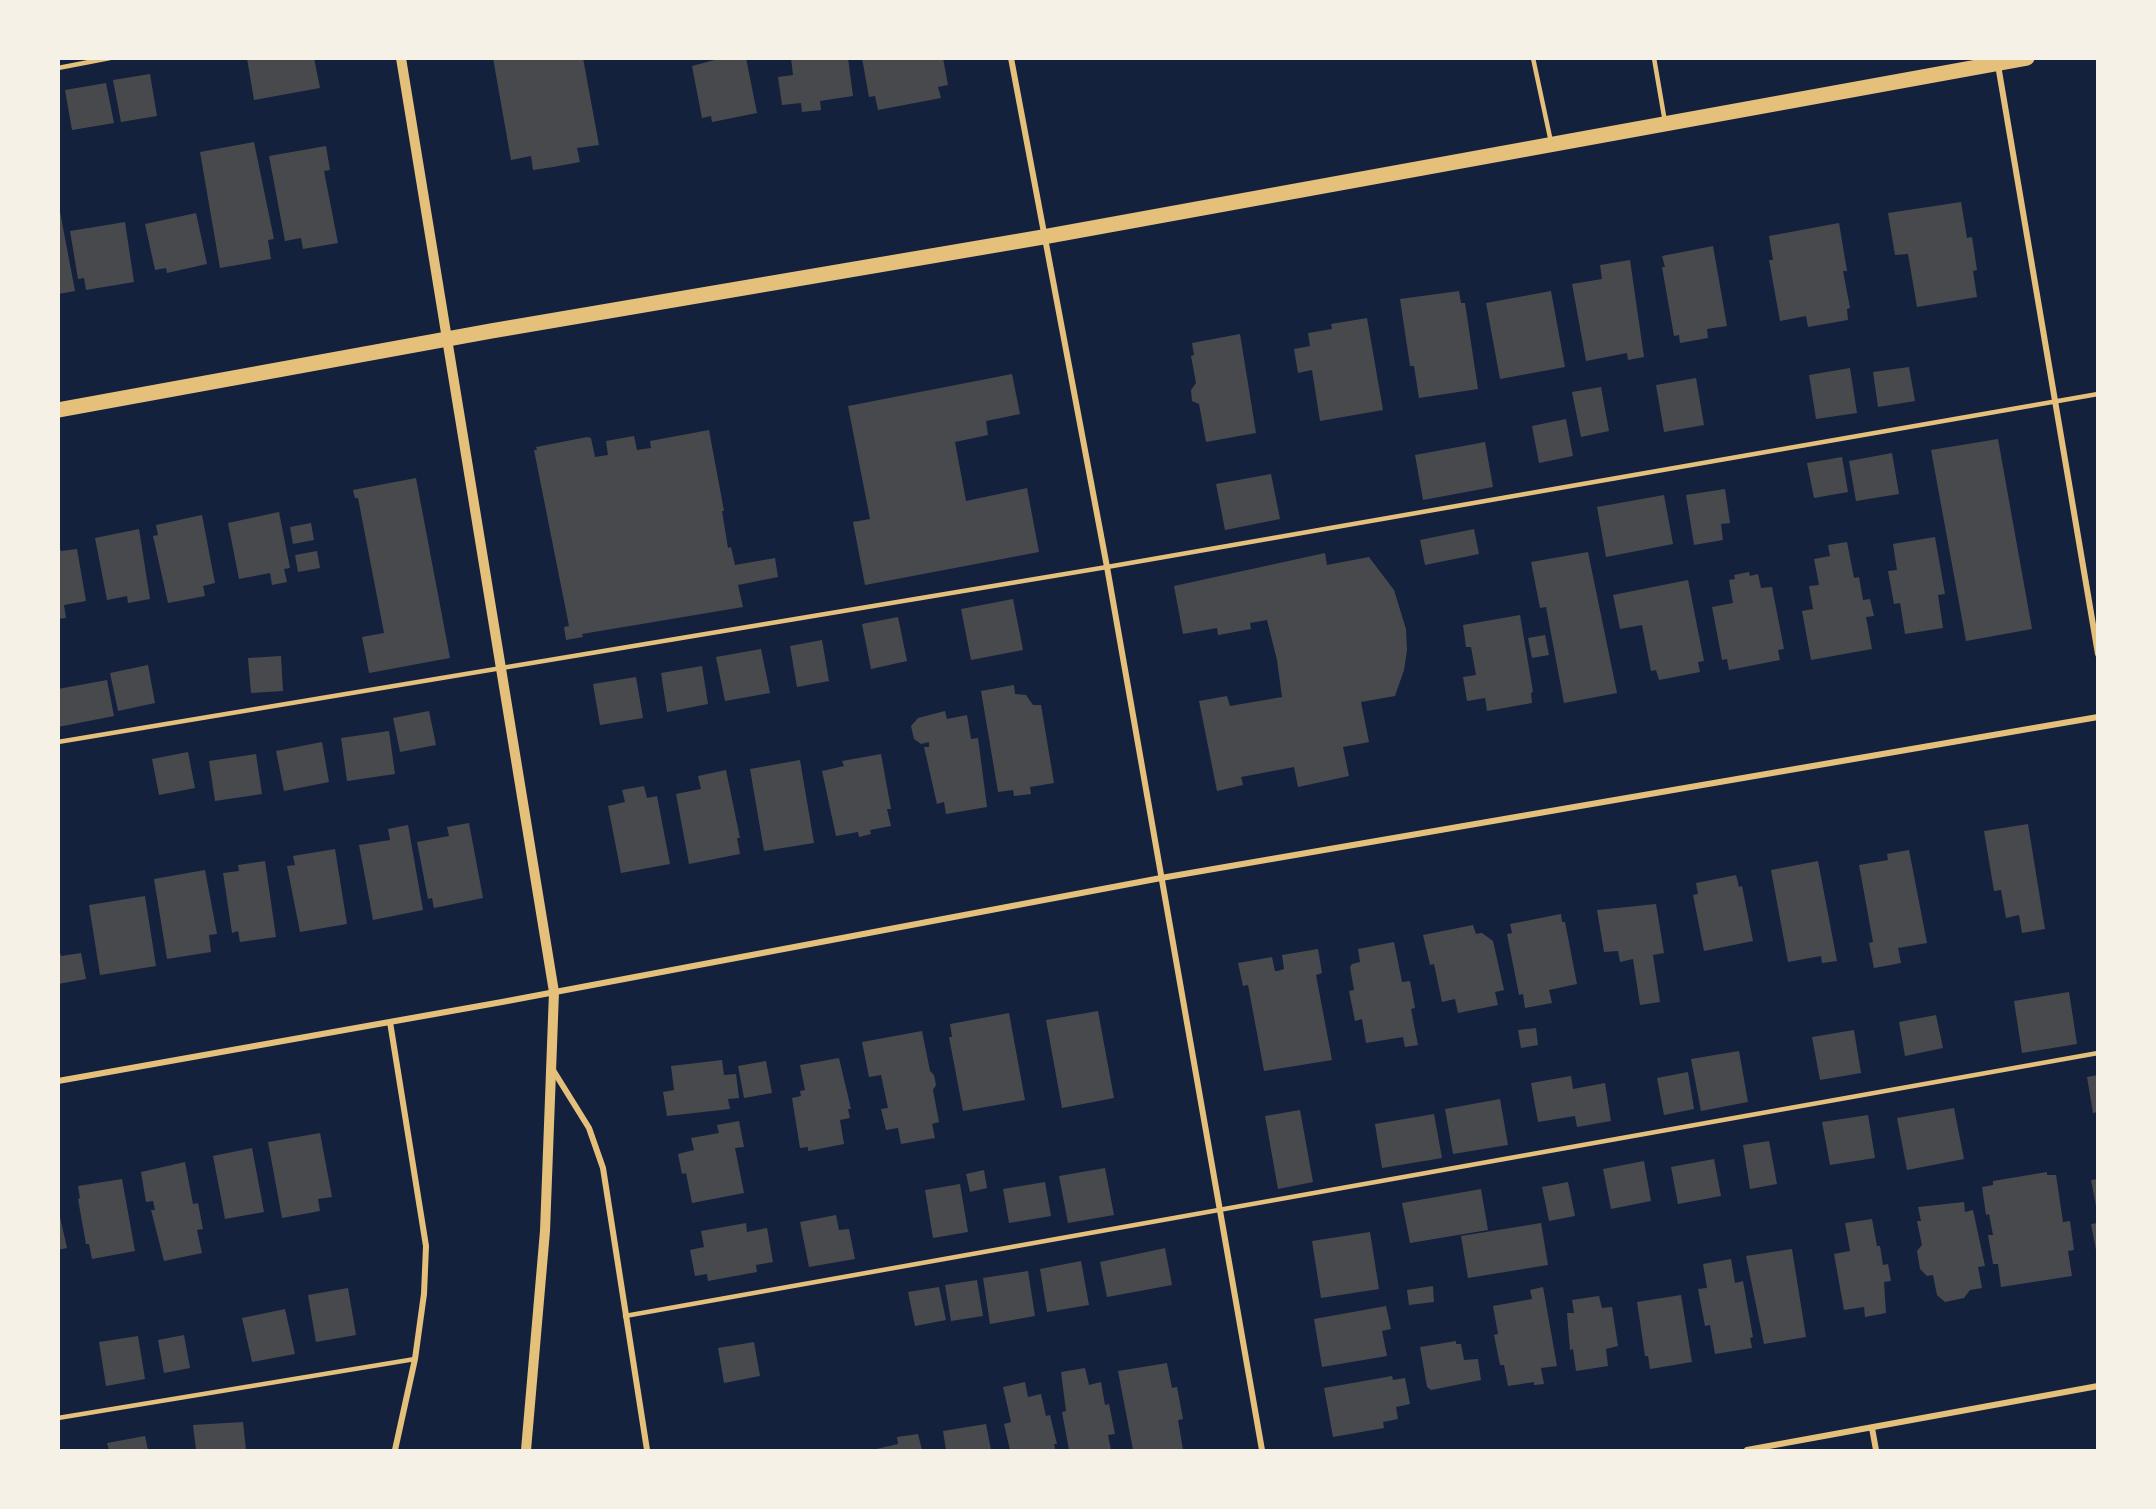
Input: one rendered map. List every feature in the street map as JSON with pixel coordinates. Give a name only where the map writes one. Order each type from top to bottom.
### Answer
[{"type":"main road","points":[[58,410],[447,339],[1043,237],[1998,61],[2027,58]]},
{"type":"street","points":[[401,58],[554,992],[546,1231],[526,1450]]},
{"type":"street","points":[[1011,58],[1107,567],[1262,1450]]},
{"type":"street","points":[[1998,61],[2097,654]]},
{"type":"street","points":[[58,1081],[554,992],[1161,878],[2097,717]]},
{"type":"street","points":[[390,1022],[426,1246],[424,1294],[415,1359],[395,1450]]},
{"type":"street","points":[[551,1067],[589,1128],[603,1168],[647,1450]]},
{"type":"street","points":[[1747,1450],[2097,1386]]},
{"type":"street","points":[[1872,1428],[1876,1450]]},
{"type":"lane","points":[[58,68],[110,58]]},
{"type":"lane","points":[[1533,58],[1552,145]]},
{"type":"lane","points":[[1653,58],[1665,124]]},
{"type":"lane","points":[[58,742],[1107,567],[2097,394]]},
{"type":"lane","points":[[626,1316],[2097,1053]]},
{"type":"lane","points":[[58,1418],[415,1359]]},
{"type":"building","points":[[247,58],[314,58],[320,88],[254,100]]},
{"type":"building","points":[[493,58],[583,58],[599,145],[577,148],[580,162],[553,167],[533,170],[531,156],[511,160]]},
{"type":"building","points":[[722,58],[746,58],[757,113],[712,122],[711,116],[702,118],[692,66]]},
{"type":"building","points":[[791,58],[848,58],[853,96],[820,101],[821,110],[802,112],[801,103],[782,105],[778,77],[793,75]]},
{"type":"building","points":[[862,58],[943,58],[948,85],[938,87],[941,98],[878,110],[875,96],[869,97]]},
{"type":"building","points":[[150,74],[157,116],[121,122],[113,80]]},
{"type":"building","points":[[106,83],[114,123],[72,130],[65,90]]},
{"type":"building","points":[[254,142],[274,239],[268,240],[271,259],[220,268],[200,152]]},
{"type":"building","points":[[326,146],[330,170],[324,171],[338,243],[303,249],[301,238],[285,241],[269,156]]},
{"type":"building","points":[[58,201],[75,291],[58,294]]},
{"type":"building","points":[[1961,202],[1967,238],[1972,237],[1977,270],[1973,271],[1977,297],[1917,307],[1908,254],[1895,255],[1888,213]]},
{"type":"building","points":[[196,213],[207,264],[167,273],[166,268],[155,270],[145,224]]},
{"type":"building","points":[[125,222],[134,282],[86,290],[84,278],[78,279],[70,231]]},
{"type":"building","points":[[1839,223],[1847,271],[1843,271],[1850,308],[1847,309],[1848,320],[1808,327],[1806,316],[1780,321],[1769,260],[1773,260],[1769,236]]},
{"type":"building","points":[[1713,246],[1727,326],[1707,329],[1708,338],[1680,343],[1679,335],[1674,336],[1662,256]]},
{"type":"building","points":[[1630,260],[1644,357],[1628,360],[1627,353],[1586,361],[1572,284],[1602,279],[1600,265]]},
{"type":"building","points":[[1459,291],[1461,303],[1465,303],[1478,389],[1419,398],[1414,366],[1410,366],[1400,299]]},
{"type":"building","points":[[1551,291],[1565,367],[1500,379],[1486,303]]},
{"type":"building","points":[[1367,318],[1383,410],[1320,421],[1312,370],[1298,373],[1294,349],[1310,346],[1308,333],[1332,329],[1331,324]]},
{"type":"building","points":[[1240,334],[1256,433],[1206,442],[1199,404],[1192,401],[1191,390],[1196,383],[1191,356],[1194,355],[1192,343]]},
{"type":"building","points":[[1909,367],[1915,401],[1878,407],[1873,372]]},
{"type":"building","points":[[1850,368],[1857,413],[1816,419],[1809,375]]},
{"type":"building","points":[[1012,374],[1020,414],[986,421],[988,435],[955,442],[966,501],[1027,488],[1039,552],[865,585],[853,522],[870,519],[848,406]]},
{"type":"building","points":[[1696,378],[1704,425],[1664,432],[1656,385]]},
{"type":"building","points":[[1601,387],[1609,431],[1581,437],[1572,392]]},
{"type":"building","points":[[1566,419],[1573,456],[1539,463],[1532,426]]},
{"type":"building","points":[[709,430],[724,511],[722,511],[728,548],[731,547],[735,565],[775,558],[778,577],[738,585],[743,607],[582,634],[583,637],[566,640],[564,627],[569,626],[534,450],[537,450],[536,447],[587,437],[591,438],[595,457],[608,455],[606,441],[634,436],[637,450],[651,448],[650,441]]},
{"type":"building","points":[[1998,439],[2032,629],[1966,641],[1931,450]]},
{"type":"building","points":[[1485,442],[1493,487],[1423,500],[1415,455]]},
{"type":"building","points":[[1892,453],[1899,494],[1856,501],[1849,461]]},
{"type":"building","points":[[1842,457],[1848,492],[1814,498],[1807,463]]},
{"type":"building","points":[[1271,474],[1280,519],[1225,530],[1216,484]]},
{"type":"building","points":[[416,478],[450,658],[369,673],[362,637],[384,633],[358,498],[355,498],[353,490]]},
{"type":"building","points":[[1725,489],[1730,523],[1721,524],[1723,540],[1694,545],[1686,495]]},
{"type":"building","points":[[1664,495],[1673,544],[1606,557],[1597,507]]},
{"type":"building","points":[[279,512],[290,568],[284,569],[287,582],[272,585],[270,573],[239,579],[228,523]]},
{"type":"building","points":[[202,515],[215,583],[203,586],[205,596],[168,603],[153,536],[158,535],[156,525]]},
{"type":"building","points":[[311,523],[314,540],[293,544],[290,527]]},
{"type":"building","points":[[139,529],[150,599],[128,603],[127,596],[107,600],[95,538]]},
{"type":"building","points":[[1474,529],[1479,554],[1425,565],[1420,540]]},
{"type":"building","points":[[1935,537],[1945,594],[1938,595],[1943,628],[1905,634],[1900,603],[1894,604],[1888,571],[1897,570],[1893,544]]},
{"type":"building","points":[[1847,542],[1854,578],[1859,577],[1863,600],[1870,599],[1874,616],[1866,617],[1872,649],[1811,660],[1802,611],[1813,609],[1809,586],[1819,585],[1814,559],[1830,556],[1828,545]]},
{"type":"building","points":[[58,544],[61,551],[77,549],[86,601],[64,605],[66,618],[58,619]]},
{"type":"building","points":[[317,551],[320,568],[298,572],[295,555]]},
{"type":"building","points":[[1588,552],[1617,693],[1564,703],[1546,607],[1540,608],[1531,562]]},
{"type":"building","points":[[1325,553],[1327,565],[1369,557],[1394,590],[1406,629],[1407,650],[1404,670],[1395,696],[1361,702],[1369,742],[1343,747],[1349,776],[1298,787],[1294,767],[1241,777],[1243,785],[1217,791],[1199,701],[1227,696],[1230,706],[1282,697],[1277,660],[1267,620],[1250,623],[1251,629],[1218,635],[1217,628],[1183,634],[1174,586]]},
{"type":"building","points":[[1749,572],[1750,576],[1758,574],[1761,588],[1772,587],[1784,649],[1778,650],[1780,660],[1729,670],[1727,659],[1722,660],[1712,607],[1733,603],[1729,580],[1735,579],[1734,575]]},
{"type":"building","points":[[1688,580],[1704,661],[1698,662],[1700,672],[1659,680],[1656,670],[1651,671],[1642,625],[1620,629],[1613,595]]},
{"type":"building","points":[[1013,599],[1023,650],[971,660],[961,609]]},
{"type":"building","points":[[1520,615],[1533,692],[1531,693],[1532,703],[1487,711],[1485,698],[1467,701],[1463,677],[1476,675],[1471,647],[1466,647],[1463,625]]},
{"type":"building","points":[[898,617],[907,661],[871,669],[862,624]]},
{"type":"building","points":[[1545,635],[1549,655],[1532,658],[1528,638]]},
{"type":"building","points":[[822,640],[829,681],[797,687],[790,646]]},
{"type":"building","points":[[761,649],[770,693],[725,701],[716,657]]},
{"type":"building","points":[[281,656],[283,691],[251,693],[248,658]]},
{"type":"building","points":[[148,665],[155,703],[118,711],[110,673]]},
{"type":"building","points":[[702,666],[708,704],[667,712],[661,673]]},
{"type":"building","points":[[636,677],[643,718],[600,725],[593,684]]},
{"type":"building","points":[[107,680],[114,716],[58,727],[58,689]]},
{"type":"building","points":[[1014,685],[1015,694],[1026,695],[1033,705],[1041,705],[1054,783],[1030,787],[1031,794],[1014,796],[1013,790],[998,792],[981,691]]},
{"type":"building","points":[[429,711],[436,745],[400,752],[393,718]]},
{"type":"building","points":[[945,711],[947,719],[967,715],[971,739],[978,738],[987,807],[946,814],[944,802],[937,804],[924,747],[929,747],[929,742],[921,744],[914,739],[911,726],[918,718]]},
{"type":"building","points":[[389,731],[395,774],[347,781],[341,738]]},
{"type":"building","points":[[322,742],[329,782],[284,791],[276,751]]},
{"type":"building","points":[[188,752],[195,788],[159,795],[152,759]]},
{"type":"building","points":[[256,754],[262,794],[215,801],[209,761]]},
{"type":"building","points":[[881,754],[891,809],[887,809],[891,826],[870,830],[871,834],[859,837],[858,832],[836,836],[822,771],[844,766],[842,761]]},
{"type":"building","points":[[800,760],[814,843],[764,851],[750,769]]},
{"type":"building","points":[[726,770],[740,838],[737,838],[740,854],[689,864],[676,794],[701,789],[698,776]]},
{"type":"building","points":[[644,786],[647,798],[657,796],[670,864],[621,873],[608,806],[625,802],[622,790]]},
{"type":"building","points":[[469,823],[483,898],[434,908],[432,898],[428,899],[417,842],[449,836],[447,827]]},
{"type":"building","points":[[2028,824],[2045,929],[2022,933],[2019,915],[2006,918],[2001,890],[1994,891],[1984,831]]},
{"type":"building","points":[[408,825],[423,910],[373,920],[359,845],[390,840],[388,829]]},
{"type":"building","points":[[335,849],[347,924],[300,932],[287,866],[295,865],[293,856]]},
{"type":"building","points":[[1909,850],[1927,943],[1898,948],[1901,963],[1874,968],[1869,943],[1873,942],[1859,865],[1888,860],[1887,854]]},
{"type":"building","points":[[265,861],[276,937],[240,942],[238,931],[232,933],[223,873],[239,871],[238,865]]},
{"type":"building","points":[[1818,861],[1837,961],[1822,963],[1821,956],[1788,962],[1771,870]]},
{"type":"building","points":[[205,870],[217,934],[209,935],[211,952],[167,959],[154,879]]},
{"type":"building","points":[[1736,875],[1739,887],[1742,886],[1753,941],[1704,951],[1693,895],[1698,894],[1696,883]]},
{"type":"building","points":[[145,896],[156,966],[100,975],[89,905]]},
{"type":"building","points":[[1656,904],[1664,953],[1653,955],[1660,1002],[1640,1005],[1633,959],[1620,962],[1618,951],[1604,952],[1597,910]]},
{"type":"building","points":[[1561,914],[1562,922],[1565,922],[1577,984],[1549,990],[1552,1003],[1525,1008],[1523,994],[1519,995],[1507,934],[1512,933],[1510,924]]},
{"type":"building","points":[[1473,925],[1476,934],[1482,933],[1493,941],[1504,990],[1495,992],[1498,1005],[1458,1013],[1455,999],[1442,1002],[1434,964],[1430,965],[1423,935]]},
{"type":"building","points":[[1394,942],[1402,982],[1410,981],[1415,1008],[1411,1009],[1418,1045],[1405,1047],[1403,1037],[1366,1043],[1362,1019],[1355,1021],[1349,991],[1354,990],[1350,967],[1360,962],[1358,949]]},
{"type":"building","points":[[58,946],[61,956],[81,953],[86,979],[58,984]]},
{"type":"building","points":[[1318,949],[1322,973],[1316,975],[1332,1060],[1264,1071],[1248,985],[1243,986],[1238,963],[1272,957],[1275,971],[1278,971],[1284,969],[1282,955]]},
{"type":"building","points":[[2069,992],[2077,1044],[2022,1053],[2014,1001]]},
{"type":"building","points":[[1098,1011],[1114,1098],[1062,1108],[1046,1020]]},
{"type":"building","points":[[1009,1013],[1025,1100],[963,1111],[949,1037],[952,1037],[950,1024]]},
{"type":"building","points":[[1936,1015],[1943,1048],[1905,1056],[1899,1022]]},
{"type":"building","points":[[1536,1028],[1538,1045],[1521,1048],[1518,1030]]},
{"type":"building","points":[[1854,1030],[1861,1073],[1820,1080],[1812,1037]]},
{"type":"building","points":[[922,1031],[930,1071],[934,1075],[936,1085],[933,1090],[939,1122],[932,1124],[935,1138],[901,1144],[898,1128],[886,1130],[881,1109],[888,1108],[881,1075],[869,1077],[862,1042]]},
{"type":"building","points":[[1739,1051],[1748,1102],[1701,1111],[1691,1059]]},
{"type":"building","points":[[839,1058],[851,1109],[848,1109],[850,1118],[840,1120],[844,1144],[808,1151],[808,1147],[800,1148],[792,1098],[801,1096],[800,1091],[805,1090],[800,1065]]},
{"type":"building","points":[[722,1060],[724,1075],[736,1074],[739,1098],[728,1099],[730,1109],[667,1116],[663,1092],[674,1090],[671,1066]]},
{"type":"building","points":[[766,1061],[772,1093],[744,1098],[738,1066]]},
{"type":"building","points":[[1688,1072],[1694,1109],[1664,1115],[1657,1078]]},
{"type":"building","points":[[2098,1075],[2098,1112],[2093,1113],[2087,1077]]},
{"type":"building","points":[[1571,1076],[1573,1089],[1605,1083],[1611,1121],[1577,1127],[1575,1116],[1538,1122],[1531,1083]]},
{"type":"building","points":[[1500,1099],[1508,1145],[1453,1154],[1445,1109]]},
{"type":"building","points":[[1954,1108],[1964,1159],[1907,1170],[1897,1118]]},
{"type":"building","points":[[1300,1110],[1313,1182],[1278,1189],[1265,1116]]},
{"type":"building","points":[[1434,1114],[1442,1158],[1382,1168],[1375,1124]]},
{"type":"building","points":[[1868,1115],[1875,1158],[1830,1165],[1822,1122]]},
{"type":"building","points":[[739,1121],[744,1147],[735,1148],[744,1193],[692,1203],[686,1173],[682,1174],[678,1154],[694,1150],[691,1138],[719,1133],[717,1125]]},
{"type":"building","points":[[320,1133],[332,1197],[318,1199],[320,1211],[282,1218],[268,1142]]},
{"type":"building","points":[[1769,1141],[1777,1184],[1750,1189],[1743,1145]]},
{"type":"building","points":[[252,1148],[264,1212],[225,1219],[213,1156]]},
{"type":"building","points":[[1714,1159],[1721,1196],[1678,1204],[1671,1167]]},
{"type":"building","points":[[1644,1161],[1651,1201],[1611,1209],[1603,1169]]},
{"type":"building","points":[[185,1162],[193,1204],[198,1203],[203,1229],[197,1230],[202,1253],[164,1261],[151,1210],[155,1210],[153,1201],[146,1202],[141,1172]]},
{"type":"building","points":[[1105,1168],[1114,1215],[1068,1223],[1059,1176]]},
{"type":"building","points":[[984,1170],[987,1188],[970,1192],[966,1174]]},
{"type":"building","points":[[2047,1172],[2047,1175],[2056,1175],[2063,1222],[2070,1221],[2074,1250],[2068,1251],[2072,1276],[2001,1287],[1998,1264],[1993,1264],[1988,1235],[1993,1235],[1989,1214],[1986,1215],[1982,1187],[1993,1185],[1993,1181]]},
{"type":"building","points":[[122,1179],[135,1251],[92,1259],[89,1244],[86,1244],[78,1186]]},
{"type":"building","points":[[2098,1179],[2098,1206],[2096,1206],[2091,1180]]},
{"type":"building","points":[[1045,1182],[1051,1216],[1009,1223],[1003,1189]]},
{"type":"building","points":[[1568,1182],[1575,1216],[1549,1221],[1542,1187]]},
{"type":"building","points":[[960,1184],[968,1232],[933,1238],[925,1190]]},
{"type":"building","points":[[1481,1189],[1488,1230],[1410,1243],[1402,1203]]},
{"type":"building","points":[[1964,1202],[1965,1212],[1973,1210],[1985,1266],[1978,1267],[1982,1288],[1970,1290],[1964,1298],[1945,1302],[1937,1295],[1933,1275],[1927,1276],[1920,1269],[1917,1251],[1922,1245],[1917,1221],[1921,1221],[1918,1207]]},
{"type":"building","points":[[58,1208],[67,1248],[58,1250]]},
{"type":"building","points":[[836,1215],[839,1230],[849,1229],[855,1259],[809,1267],[800,1222]]},
{"type":"building","points":[[1872,1219],[1877,1246],[1880,1246],[1883,1265],[1888,1264],[1891,1281],[1884,1282],[1886,1313],[1865,1317],[1864,1307],[1844,1310],[1834,1254],[1850,1251],[1845,1223]]},
{"type":"building","points":[[746,1223],[747,1232],[767,1228],[773,1262],[756,1265],[757,1272],[708,1281],[707,1274],[695,1276],[690,1250],[704,1247],[701,1231]]},
{"type":"building","points":[[1541,1223],[1548,1265],[1468,1278],[1461,1236]]},
{"type":"building","points":[[2098,1223],[2098,1250],[2096,1250],[2091,1224]]},
{"type":"building","points":[[1370,1232],[1379,1289],[1321,1298],[1312,1241]]},
{"type":"building","points":[[1165,1248],[1172,1285],[1107,1297],[1100,1262]]},
{"type":"building","points":[[1792,1249],[1806,1337],[1764,1344],[1746,1256]]},
{"type":"building","points":[[1731,1259],[1735,1283],[1743,1281],[1753,1337],[1750,1338],[1752,1348],[1715,1354],[1710,1325],[1705,1326],[1698,1289],[1707,1288],[1703,1264]]},
{"type":"building","points":[[1081,1261],[1089,1305],[1047,1312],[1040,1269]]},
{"type":"building","points":[[1028,1271],[1035,1316],[990,1324],[983,1278]]},
{"type":"building","points":[[977,1280],[983,1316],[951,1321],[945,1285]]},
{"type":"building","points":[[1433,1286],[1434,1302],[1409,1305],[1407,1290]]},
{"type":"building","points":[[939,1287],[946,1320],[915,1326],[908,1292]]},
{"type":"building","points":[[1543,1287],[1557,1366],[1541,1368],[1544,1384],[1534,1385],[1534,1382],[1508,1386],[1504,1365],[1500,1365],[1494,1335],[1498,1334],[1493,1306],[1532,1299],[1530,1290]]},
{"type":"building","points":[[348,1288],[356,1335],[316,1342],[308,1295]]},
{"type":"building","points":[[1681,1295],[1692,1362],[1650,1369],[1648,1356],[1645,1356],[1637,1302]]},
{"type":"building","points":[[1599,1296],[1602,1308],[1612,1307],[1618,1346],[1606,1349],[1608,1366],[1576,1371],[1573,1349],[1570,1350],[1567,1313],[1574,1313],[1572,1300]]},
{"type":"building","points":[[1386,1306],[1391,1329],[1382,1331],[1387,1356],[1322,1367],[1314,1319]]},
{"type":"building","points":[[285,1309],[295,1354],[252,1362],[242,1318]]},
{"type":"building","points":[[184,1335],[190,1368],[164,1373],[158,1340]]},
{"type":"building","points":[[138,1336],[145,1379],[106,1386],[99,1342]]},
{"type":"building","points":[[1456,1341],[1456,1344],[1461,1344],[1464,1360],[1478,1359],[1481,1380],[1431,1390],[1427,1387],[1420,1347]]},
{"type":"building","points":[[754,1342],[760,1376],[724,1383],[718,1348]]},
{"type":"building","points":[[1167,1363],[1172,1388],[1177,1387],[1183,1419],[1178,1420],[1183,1450],[1133,1450],[1118,1371]]},
{"type":"building","points":[[1085,1368],[1089,1385],[1101,1382],[1105,1405],[1109,1404],[1115,1434],[1108,1435],[1111,1450],[1069,1450],[1062,1412],[1066,1411],[1061,1372]]},
{"type":"building","points":[[1392,1376],[1393,1380],[1405,1378],[1410,1404],[1396,1407],[1398,1419],[1383,1422],[1384,1428],[1333,1437],[1324,1388]]},
{"type":"building","points":[[1025,1382],[1028,1397],[1041,1394],[1046,1416],[1050,1415],[1057,1444],[1054,1444],[1055,1450],[1010,1450],[1004,1424],[1011,1422],[1003,1387]]},
{"type":"building","points":[[243,1422],[246,1450],[196,1450],[193,1425]]},
{"type":"building","points":[[986,1424],[991,1450],[946,1450],[943,1431]]},
{"type":"building","points":[[918,1434],[922,1450],[872,1450],[898,1444],[897,1437]]},
{"type":"building","points":[[145,1436],[148,1450],[109,1450],[107,1443]]}]
